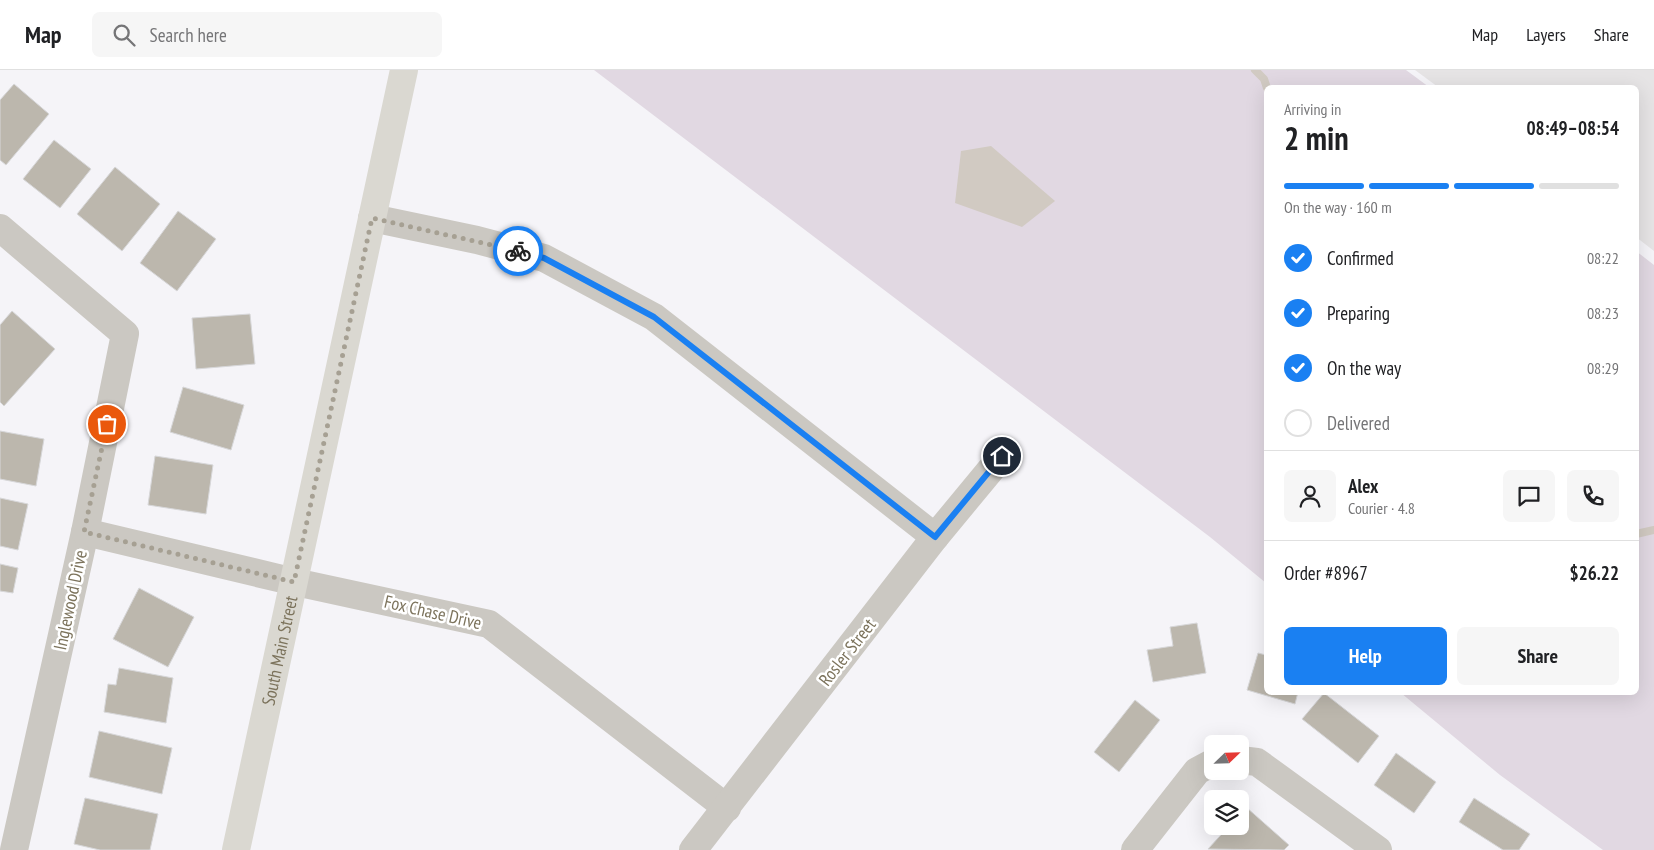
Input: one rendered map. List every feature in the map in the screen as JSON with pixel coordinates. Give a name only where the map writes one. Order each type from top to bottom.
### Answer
[{"type":"main road","name":"South Main Street","points":[[236,850],[404,70]]},
{"type":"street","points":[[372,218],[477,240],[544,258],[654,317],[935,537]]},
{"type":"street","name":"Inglewood Drive","points":[[0,228],[125,334],[84,532],[14,850]]},
{"type":"street","name":"Rosler Street","points":[[693,850],[935,537],[1002,456]]},
{"type":"street","name":"Fox Chase Drive","points":[[84,532],[294,582],[489,624],[727,808]]},
{"type":"street","points":[[1249,761],[1256,762],[1378,850]]},
{"type":"street","points":[[1135,850],[1197,771],[1204,767]]},
{"type":"shaded area","points":[[594,70],[1406,70],[1426,85],[1264,85],[1264,581],[1210,537]]},
{"type":"shaded area","points":[[1415,70],[1654,70],[1654,251],[1639,239],[1639,85],[1435,85]]},
{"type":"shaded area","points":[[991,146],[1055,201],[1022,227],[955,203],[961,151]]},
{"type":"shaded area","points":[[1639,253],[1654,265],[1654,850],[1603,850],[1500,775],[1403,695],[1639,695]]},
{"type":"building","points":[[14,84],[49,114],[6,165],[0,160],[0,100]]},
{"type":"building","points":[[54,140],[91,169],[60,208],[23,179]]},
{"type":"building","points":[[115,167],[160,204],[122,251],[77,214]]},
{"type":"building","points":[[178,211],[216,239],[177,291],[140,263]]},
{"type":"building","points":[[12,311],[55,349],[4,406],[0,402],[0,325]]},
{"type":"building","points":[[250,314],[255,364],[196,369],[192,318]]},
{"type":"building","points":[[183,387],[244,405],[231,450],[170,432]]},
{"type":"building","points":[[0,431],[44,439],[36,486],[0,479]]},
{"type":"building","points":[[155,456],[213,465],[206,514],[148,505]]},
{"type":"building","points":[[0,498],[28,504],[18,550],[0,546]]},
{"type":"building","points":[[0,564],[18,568],[13,593],[0,591]]},
{"type":"building","points":[[139,588],[194,617],[168,667],[113,639]]},
{"type":"building","points":[[1197,623],[1206,673],[1153,682],[1147,650],[1173,646],[1170,627]]},
{"type":"building","points":[[1258,653],[1264,654],[1264,695],[1247,690]]},
{"type":"building","points":[[119,668],[173,678],[166,723],[104,712],[108,684],[116,685]]},
{"type":"building","points":[[1264,695],[1297,695],[1295,704]]},
{"type":"building","points":[[1322,695],[1327,695],[1379,736],[1358,763],[1302,719]]},
{"type":"building","points":[[1135,700],[1160,720],[1119,772],[1094,752]]},
{"type":"building","points":[[99,731],[172,748],[162,794],[89,777]]},
{"type":"building","points":[[1396,753],[1436,782],[1414,813],[1374,785]]},
{"type":"building","points":[[85,798],[158,814],[150,850],[100,850],[74,844]]},
{"type":"building","points":[[1474,798],[1530,834],[1519,850],[1503,850],[1459,822]]},
{"type":"building","points":[[1249,810],[1289,845],[1284,850],[1208,849],[1221,835],[1249,835]]},
{"type":"waterway","points":[[1255,70],[1264,79],[1266,85]]},
{"type":"waterway","points":[[1639,533],[1654,530]]},
{"type":"way so far","points":[[107,424],[84,532],[294,582],[372,218],[477,240],[518,251]]},
{"type":"route","points":[[518,251],[544,258],[654,317],[935,537],[1002,456]]}]
